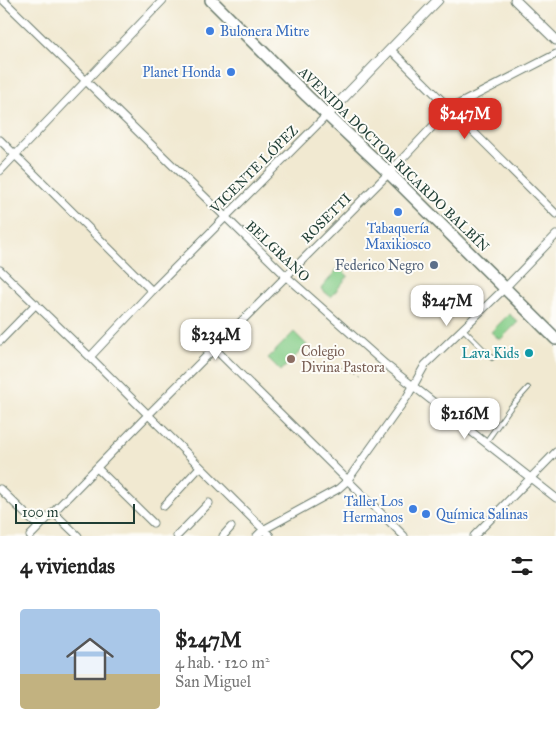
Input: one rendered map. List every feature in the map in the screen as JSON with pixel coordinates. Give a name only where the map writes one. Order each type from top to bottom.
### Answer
[{"type":"main road","name":"AVENIDA DOCTOR RICARDO BALBÍN","points":[[211,0],[327,115],[389,172],[556,339]]},
{"type":"street","name":"BELGRANO","points":[[3,0],[224,218],[286,276],[385,364],[413,384],[556,498]]},
{"type":"street","points":[[0,171],[163,0]]},
{"type":"street","name":"VICENTE LÓPEZ","points":[[90,357],[152,291],[391,50],[438,0]]},
{"type":"street","points":[[516,0],[556,40]]},
{"type":"street","points":[[391,50],[556,214]]},
{"type":"street","name":"ROSETTI","points":[[30,536],[449,109],[459,102],[556,54]]},
{"type":"street","points":[[0,140],[152,291]]},
{"type":"street","points":[[257,536],[264,530],[338,489],[347,481],[407,397],[413,384],[431,357],[504,289],[556,235]]},
{"type":"street","points":[[0,270],[270,536]]},
{"type":"street","points":[[0,341],[36,304]]},
{"type":"street","points":[[214,348],[404,536]]},
{"type":"street","points":[[474,536],[556,452]]},
{"type":"street","points":[[164,506],[200,467]]},
{"type":"street","points":[[98,468],[153,523]]},
{"type":"street","points":[[0,489],[39,527]]},
{"type":"street","points":[[177,536],[209,503]]},
{"type":"street","points":[[53,512],[78,536]]},
{"type":"street","points":[[223,536],[231,527]]},
{"type":"lane","points":[[462,328],[492,358]]},
{"type":"lane","points":[[486,442],[510,408],[528,388]]},
{"type":"path","points":[[337,365],[363,380]]},
{"type":"green space","points":[[339,267],[348,276],[331,297],[321,289]]},
{"type":"green space","points":[[509,314],[518,322],[500,340],[491,332]]},
{"type":"green space","points":[[294,332],[307,345],[281,371],[268,358]]},
{"type":"place","name":"Bulonera Mitre","points":[[210,31]]},
{"type":"place","name":"Planet Honda","points":[[231,72]]},
{"type":"place","name":"Tabaquería Maxikiosco","points":[[398,212]]},
{"type":"place","name":"Federico Negro","points":[[434,265]]},
{"type":"place","name":"Lava Kids","points":[[529,353]]},
{"type":"place","name":"Colegio Divina Pastora","points":[[291,359]]},
{"type":"place","name":"Taller Los Hermanos","points":[[413,509]]},
{"type":"place","name":"Química Salinas","points":[[426,514]]}]
